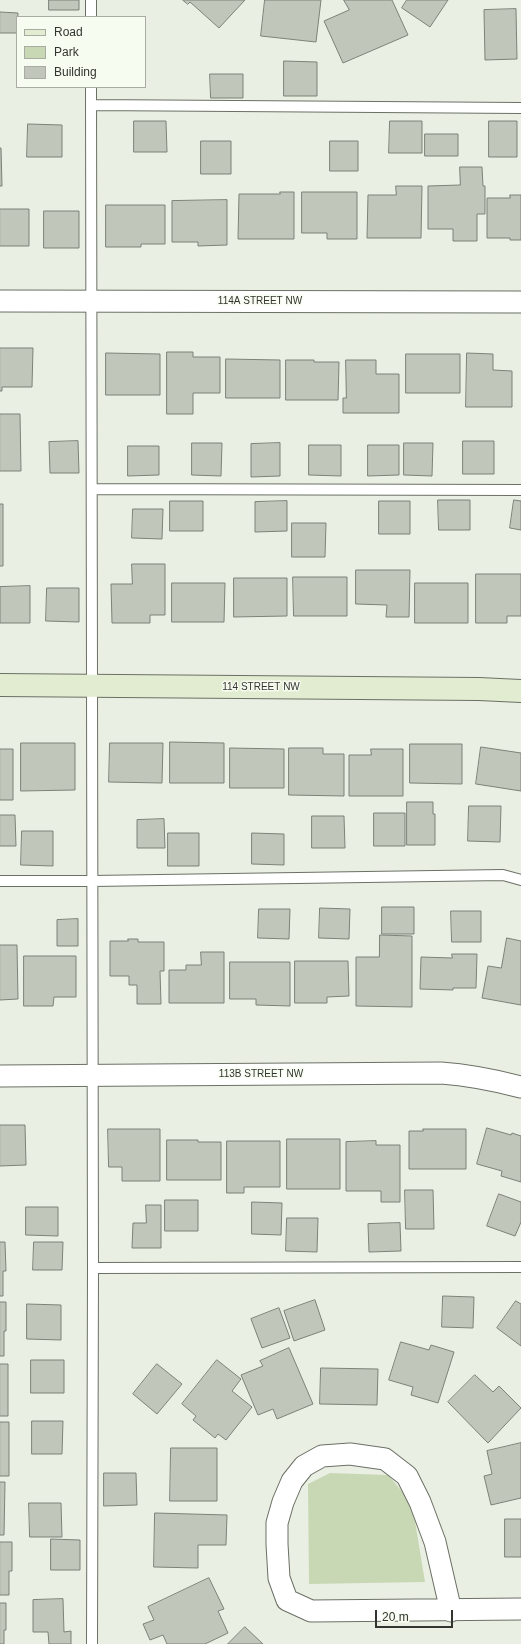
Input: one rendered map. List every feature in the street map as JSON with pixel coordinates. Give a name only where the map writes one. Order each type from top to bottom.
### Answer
[{"type":"street","name":"114A STREET NW","points":[[0,301],[521,302]]},
{"type":"street","name":"114 STREET NW","points":[[0,685],[479,688],[521,691]]},
{"type":"street","name":"113B STREET NW","points":[[0,1076],[441,1073],[486,1078],[521,1087]]},
{"type":"street","points":[[452,1611],[435,1542],[420,1502],[407,1476],[385,1459],[350,1454],[322,1456],[304,1466],[292,1481],[283,1502],[277,1523],[279,1578],[287,1600],[311,1612],[452,1611],[521,1610]]},
{"type":"lane","points":[[91,0],[91,16]]},
{"type":"lane","points":[[91,88],[93,1075],[92,1644]]},
{"type":"lane","points":[[91,105],[521,108]]},
{"type":"lane","points":[[92,489],[521,490]]},
{"type":"lane","points":[[0,881],[92,882],[503,875],[521,880]]},
{"type":"lane","points":[[93,1268],[521,1267]]},
{"type":"green space","points":[[330,1473],[388,1475],[412,1503],[425,1582],[309,1584],[308,1484]]},
{"type":"building","points":[[49,0],[79,0],[79,10],[49,10]]},
{"type":"building","points":[[183,0],[245,0],[219,28],[190,2],[188,4]]},
{"type":"building","points":[[265,0],[321,0],[316,42],[261,36]]},
{"type":"building","points":[[344,0],[392,0],[408,35],[343,63],[324,21],[349,10]]},
{"type":"building","points":[[407,0],[448,0],[430,27],[402,8]]},
{"type":"building","points":[[516,9],[517,59],[485,60],[484,10]]},
{"type":"building","points":[[0,12],[18,13],[18,16],[16,16],[16,33],[0,33]]},
{"type":"building","points":[[284,61],[317,62],[317,96],[284,96]]},
{"type":"building","points":[[210,74],[243,74],[243,98],[211,98]]},
{"type":"building","points":[[134,121],[166,121],[167,152],[134,152]]},
{"type":"building","points":[[390,121],[422,121],[422,153],[389,153]]},
{"type":"building","points":[[489,121],[517,121],[517,157],[489,157]]},
{"type":"building","points":[[28,124],[62,125],[62,157],[27,157]]},
{"type":"building","points":[[425,134],[458,134],[458,156],[425,156]]},
{"type":"building","points":[[201,141],[231,141],[231,174],[201,174]]},
{"type":"building","points":[[330,141],[358,141],[358,171],[330,171]]},
{"type":"building","points":[[1,148],[2,186],[0,186]]},
{"type":"building","points":[[460,167],[482,167],[483,186],[485,186],[485,214],[477,214],[477,241],[453,241],[453,229],[428,229],[428,186],[460,185]]},
{"type":"building","points":[[396,186],[422,186],[421,238],[367,238],[368,195],[396,195]]},
{"type":"building","points":[[280,192],[294,192],[294,239],[238,239],[239,194],[280,194]]},
{"type":"building","points":[[302,192],[357,192],[357,239],[327,239],[327,233],[302,233]]},
{"type":"building","points":[[510,195],[521,195],[521,240],[510,240],[510,238],[487,238],[487,198],[510,198]]},
{"type":"building","points":[[227,200],[227,245],[198,246],[198,242],[172,242],[172,201]]},
{"type":"building","points":[[106,205],[165,205],[165,244],[141,244],[141,247],[106,247]]},
{"type":"building","points":[[0,209],[29,209],[29,246],[0,246]]},
{"type":"building","points":[[44,211],[79,211],[79,248],[44,248]]},
{"type":"building","points":[[0,348],[33,348],[32,387],[2,387],[2,391],[0,391]]},
{"type":"building","points":[[167,352],[193,352],[193,357],[220,357],[220,393],[193,393],[193,414],[167,414]]},
{"type":"building","points":[[106,353],[160,354],[160,395],[106,395]]},
{"type":"building","points":[[467,353],[493,354],[493,370],[512,371],[512,407],[466,407]]},
{"type":"building","points":[[406,354],[460,354],[460,393],[406,393]]},
{"type":"building","points":[[226,359],[280,360],[280,398],[226,398]]},
{"type":"building","points":[[286,360],[339,362],[338,400],[286,400]]},
{"type":"building","points":[[346,360],[376,360],[376,374],[399,374],[399,413],[343,413],[343,398],[346,398]]},
{"type":"building","points":[[0,414],[20,414],[21,471],[0,471]]},
{"type":"building","points":[[78,441],[79,473],[50,473],[49,442]]},
{"type":"building","points":[[463,441],[494,441],[494,474],[463,474]]},
{"type":"building","points":[[192,443],[222,443],[221,476],[192,475]]},
{"type":"building","points":[[280,443],[280,476],[251,477],[251,444]]},
{"type":"building","points":[[404,443],[433,443],[432,476],[404,475]]},
{"type":"building","points":[[309,445],[341,445],[341,476],[309,475]]},
{"type":"building","points":[[368,445],[399,445],[399,475],[368,476]]},
{"type":"building","points":[[128,446],[159,446],[159,475],[128,476]]},
{"type":"building","points":[[438,500],[470,500],[470,530],[439,530]]},
{"type":"building","points":[[514,500],[521,501],[521,530],[510,528]]},
{"type":"building","points":[[170,501],[203,501],[203,531],[170,531]]},
{"type":"building","points":[[287,501],[287,531],[255,532],[255,502]]},
{"type":"building","points":[[379,501],[410,501],[410,534],[379,534]]},
{"type":"building","points":[[0,504],[3,504],[3,566],[0,566]]},
{"type":"building","points":[[133,509],[163,509],[162,539],[132,538]]},
{"type":"building","points":[[292,523],[326,523],[325,557],[292,557]]},
{"type":"building","points":[[132,564],[165,564],[165,615],[150,615],[150,623],[112,623],[111,584],[132,584]]},
{"type":"building","points":[[356,570],[410,570],[409,617],[386,617],[387,605],[356,604]]},
{"type":"building","points":[[476,574],[521,574],[521,616],[507,616],[507,623],[476,623]]},
{"type":"building","points":[[293,577],[347,577],[347,616],[294,616]]},
{"type":"building","points":[[234,578],[287,578],[287,616],[234,617]]},
{"type":"building","points":[[172,583],[225,583],[224,622],[172,622]]},
{"type":"building","points":[[415,583],[468,583],[468,623],[415,623]]},
{"type":"building","points":[[30,586],[30,623],[0,623],[0,587]]},
{"type":"building","points":[[47,588],[79,588],[79,622],[46,621]]},
{"type":"building","points":[[170,742],[224,743],[224,783],[170,783]]},
{"type":"building","points":[[21,743],[75,743],[75,790],[21,791]]},
{"type":"building","points":[[110,743],[163,743],[162,783],[109,782]]},
{"type":"building","points":[[410,744],[462,744],[462,784],[410,783]]},
{"type":"building","points":[[481,747],[521,753],[521,791],[476,784]]},
{"type":"building","points":[[230,748],[284,749],[284,788],[230,788]]},
{"type":"building","points":[[289,748],[323,748],[323,754],[344,754],[344,796],[289,795]]},
{"type":"building","points":[[0,749],[13,749],[13,800],[0,800]]},
{"type":"building","points":[[371,749],[403,749],[403,796],[349,796],[349,755],[371,755]]},
{"type":"building","points":[[407,802],[433,802],[433,814],[435,814],[435,845],[407,845]]},
{"type":"building","points":[[469,806],[501,806],[500,842],[468,841]]},
{"type":"building","points":[[374,813],[405,813],[405,846],[374,846]]},
{"type":"building","points":[[0,815],[15,815],[16,846],[0,846]]},
{"type":"building","points":[[312,816],[344,816],[345,848],[312,848]]},
{"type":"building","points":[[164,819],[165,848],[137,848],[137,820]]},
{"type":"building","points":[[22,831],[53,831],[53,866],[21,865]]},
{"type":"building","points":[[168,833],[199,833],[199,866],[168,866]]},
{"type":"building","points":[[252,833],[284,834],[284,865],[252,864]]},
{"type":"building","points":[[382,907],[414,907],[414,934],[382,934]]},
{"type":"building","points":[[320,908],[350,909],[349,939],[319,938]]},
{"type":"building","points":[[259,909],[290,909],[289,939],[258,938]]},
{"type":"building","points":[[451,911],[481,911],[481,942],[452,942]]},
{"type":"building","points":[[78,919],[78,946],[57,946],[57,920]]},
{"type":"building","points":[[380,935],[412,936],[412,1007],[356,1006],[356,957],[379,957]]},
{"type":"building","points":[[507,938],[521,941],[521,1005],[482,998],[488,966],[501,968]]},
{"type":"building","points":[[128,939],[138,939],[138,942],[164,942],[164,971],[160,971],[161,1004],[137,1004],[137,985],[129,985],[129,976],[110,976],[110,941],[128,941]]},
{"type":"building","points":[[0,945],[17,945],[18,999],[0,1000]]},
{"type":"building","points":[[201,952],[224,952],[224,1003],[169,1003],[169,970],[186,970],[186,965],[201,965]]},
{"type":"building","points":[[452,954],[477,954],[476,988],[453,988],[453,990],[420,989],[421,957],[452,958]]},
{"type":"building","points":[[24,956],[76,956],[76,997],[54,997],[53,1006],[24,1006]]},
{"type":"building","points":[[295,961],[348,961],[349,996],[327,997],[327,1003],[295,1003]]},
{"type":"building","points":[[230,962],[290,962],[290,1006],[256,1005],[256,999],[230,999]]},
{"type":"building","points":[[0,1125],[25,1125],[26,1165],[0,1166]]},
{"type":"building","points":[[487,1128],[511,1135],[512,1133],[521,1136],[521,1182],[501,1176],[502,1171],[477,1164]]},
{"type":"building","points":[[108,1129],[160,1129],[160,1181],[122,1181],[122,1167],[109,1167]]},
{"type":"building","points":[[423,1129],[466,1129],[466,1169],[409,1169],[409,1131],[423,1131]]},
{"type":"building","points":[[287,1139],[340,1139],[340,1189],[287,1189]]},
{"type":"building","points":[[167,1140],[221,1142],[221,1180],[167,1180]]},
{"type":"building","points":[[227,1141],[280,1141],[280,1187],[244,1187],[244,1193],[227,1193]]},
{"type":"building","points":[[376,1141],[376,1145],[400,1145],[400,1202],[381,1202],[381,1191],[346,1191],[346,1142]]},
{"type":"building","points":[[405,1190],[433,1190],[434,1229],[406,1229]]},
{"type":"building","points":[[499,1194],[521,1202],[521,1222],[515,1236],[487,1226]]},
{"type":"building","points":[[165,1200],[198,1200],[198,1231],[165,1231]]},
{"type":"building","points":[[252,1202],[282,1203],[281,1235],[252,1234]]},
{"type":"building","points":[[146,1205],[161,1205],[161,1248],[132,1248],[133,1223],[146,1223]]},
{"type":"building","points":[[26,1207],[58,1207],[58,1236],[26,1235]]},
{"type":"building","points":[[287,1218],[318,1218],[317,1252],[286,1251]]},
{"type":"building","points":[[400,1223],[401,1251],[369,1252],[368,1224]]},
{"type":"building","points":[[0,1242],[5,1242],[6,1271],[3,1271],[3,1296],[0,1296]]},
{"type":"building","points":[[34,1242],[63,1242],[62,1270],[33,1270]]},
{"type":"building","points":[[443,1296],[474,1297],[473,1328],[442,1327]]},
{"type":"building","points":[[315,1300],[325,1330],[294,1341],[284,1311]]},
{"type":"building","points":[[516,1301],[521,1304],[521,1346],[497,1328]]},
{"type":"building","points":[[0,1302],[6,1302],[4,1356],[0,1356]]},
{"type":"building","points":[[27,1304],[61,1305],[61,1340],[27,1339]]},
{"type":"building","points":[[279,1308],[290,1338],[262,1348],[251,1319]]},
{"type":"building","points":[[401,1342],[429,1350],[431,1345],[454,1352],[438,1403],[411,1395],[413,1387],[389,1380]]},
{"type":"building","points":[[289,1348],[313,1404],[277,1419],[273,1409],[258,1415],[241,1375],[263,1366],[260,1361]]},
{"type":"building","points":[[31,1360],[64,1360],[64,1393],[31,1393]]},
{"type":"building","points":[[217,1360],[241,1379],[232,1391],[252,1407],[226,1440],[218,1434],[215,1438],[193,1420],[196,1416],[182,1404]]},
{"type":"building","points":[[0,1364],[8,1364],[8,1416],[0,1416]]},
{"type":"building","points":[[157,1364],[182,1384],[157,1414],[133,1394]]},
{"type":"building","points":[[321,1368],[378,1369],[377,1405],[320,1404]]},
{"type":"building","points":[[475,1375],[493,1392],[499,1386],[521,1408],[488,1443],[448,1402]]},
{"type":"building","points":[[32,1421],[63,1421],[62,1454],[32,1454]]},
{"type":"building","points":[[0,1422],[9,1422],[9,1476],[0,1476]]},
{"type":"building","points":[[521,1443],[521,1498],[491,1505],[484,1476],[492,1474],[487,1451]]},
{"type":"building","points":[[171,1448],[217,1448],[217,1501],[170,1501]]},
{"type":"building","points":[[104,1473],[136,1473],[137,1505],[104,1506]]},
{"type":"building","points":[[0,1482],[5,1482],[4,1535],[0,1535]]},
{"type":"building","points":[[29,1503],[61,1503],[62,1537],[30,1537]]},
{"type":"building","points":[[155,1513],[227,1515],[226,1545],[198,1545],[198,1568],[154,1567]]},
{"type":"building","points":[[505,1519],[521,1519],[521,1557],[505,1557]]},
{"type":"building","points":[[51,1539],[80,1540],[80,1570],[51,1570]]},
{"type":"building","points":[[0,1542],[12,1542],[12,1571],[9,1571],[9,1595],[0,1595]]},
{"type":"building","points":[[209,1578],[224,1609],[218,1611],[228,1633],[205,1644],[167,1644],[163,1635],[150,1640],[143,1624],[154,1620],[148,1607]]},
{"type":"building","points":[[63,1599],[64,1632],[71,1631],[71,1644],[49,1644],[48,1632],[33,1632],[33,1600]]},
{"type":"building","points":[[0,1603],[6,1603],[6,1630],[4,1630],[4,1644],[0,1644]]},
{"type":"building","points":[[245,1627],[263,1644],[228,1644]]}]
